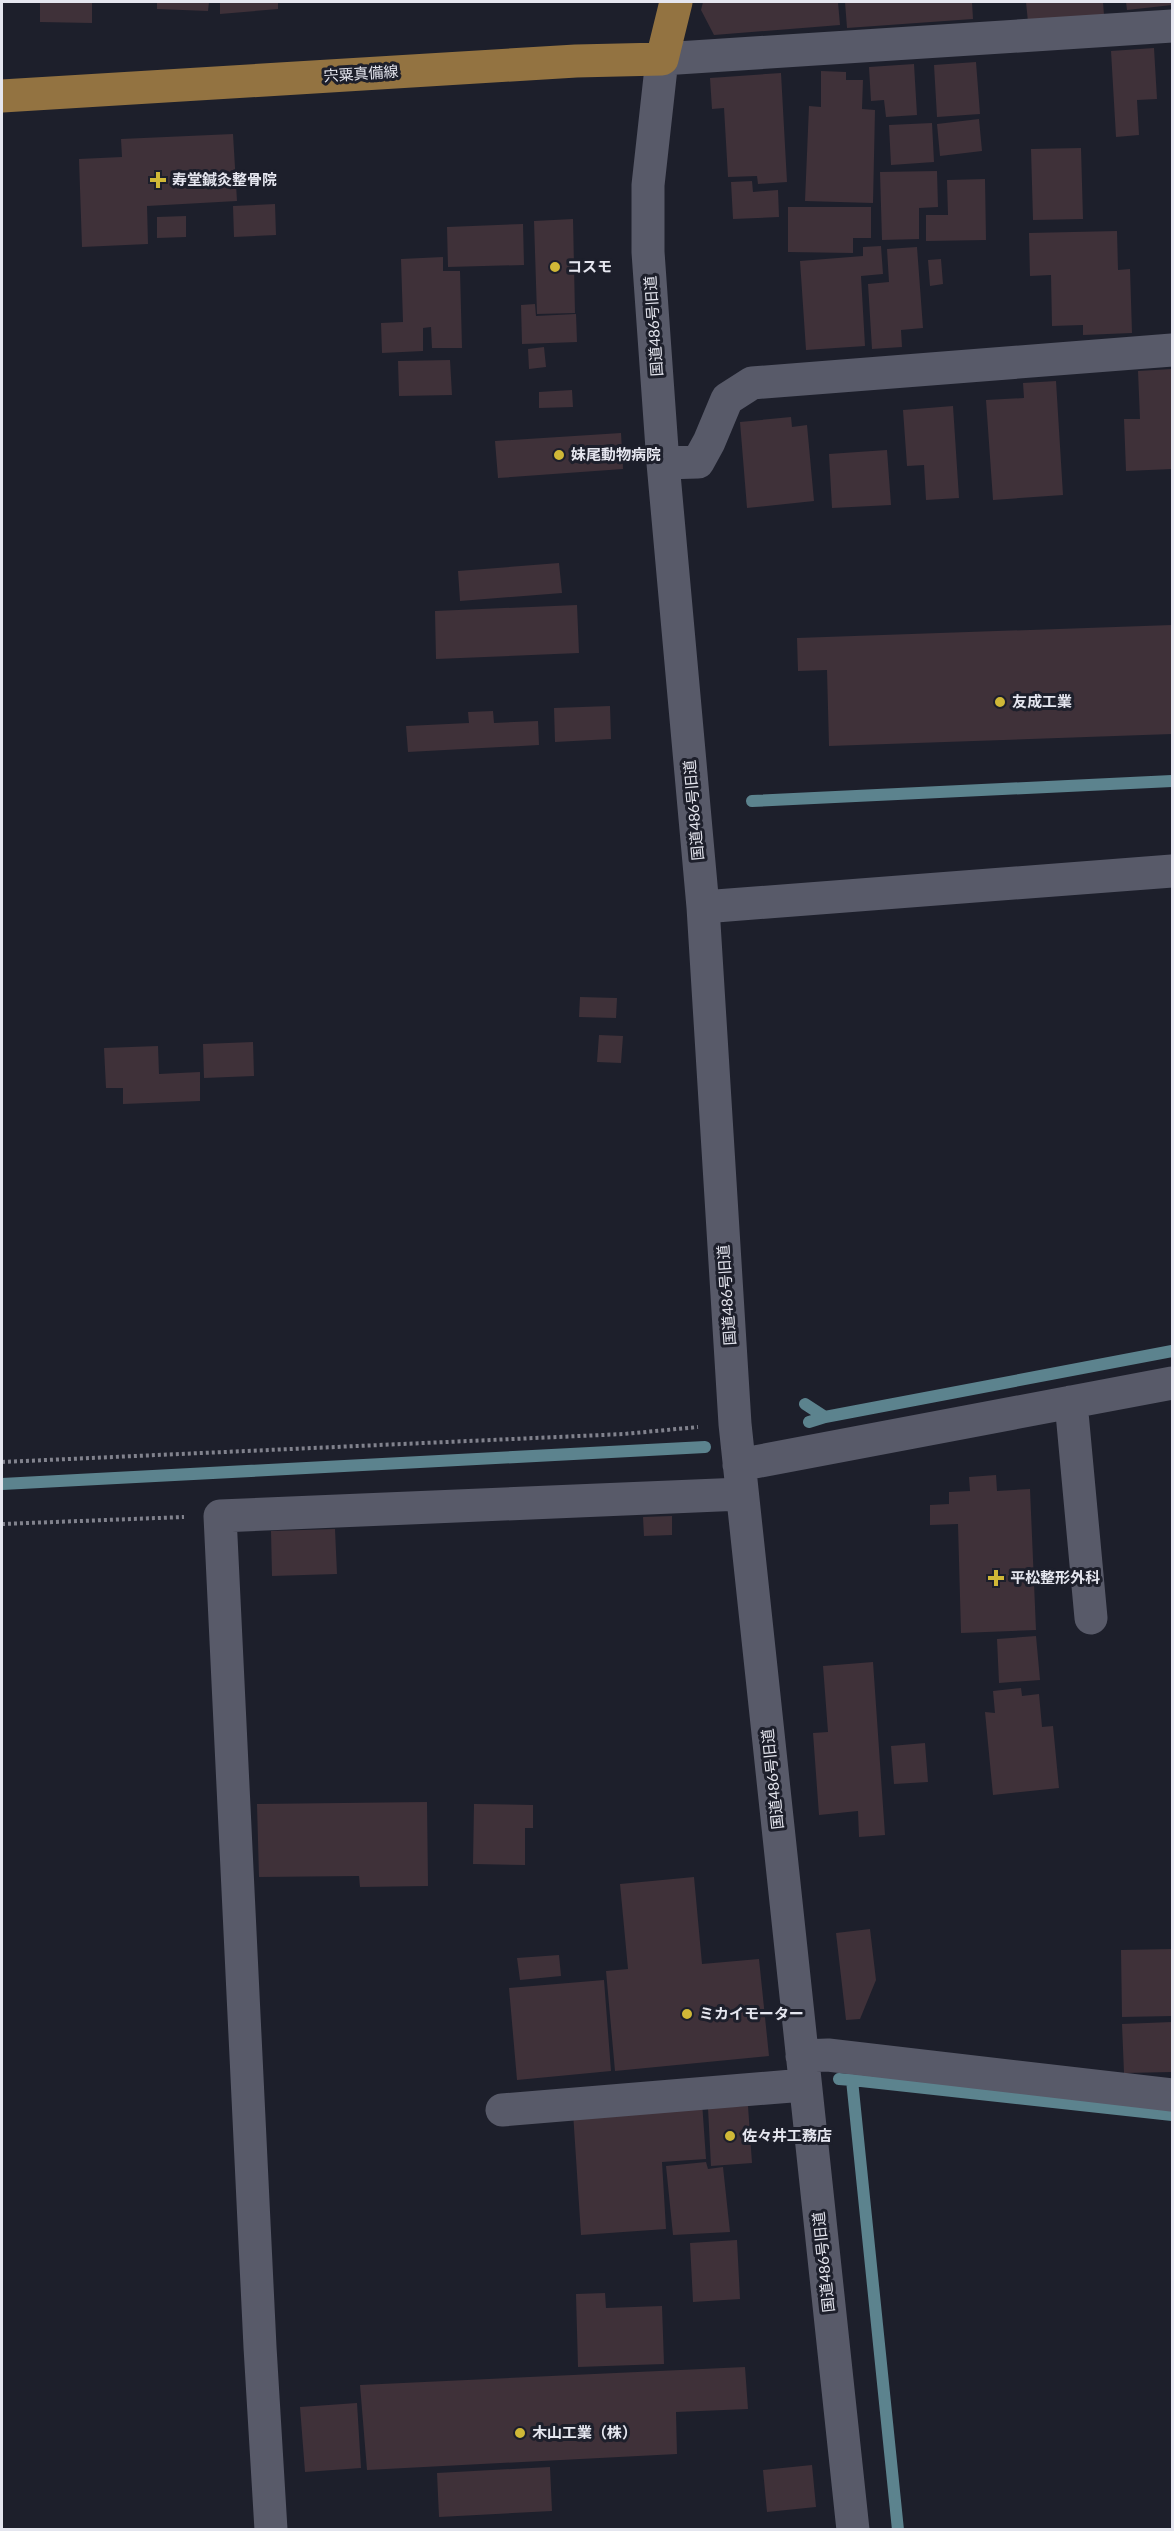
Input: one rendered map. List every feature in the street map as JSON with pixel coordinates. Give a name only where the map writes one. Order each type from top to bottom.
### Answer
[{"type":"main road","points":[[662,58],[676,2]]},
{"type":"main road","name":"宍粟真備線","points":[[2,96],[576,61],[662,58]]},
{"type":"street","points":[[662,58],[1173,26]]},
{"type":"street","name":"国道486号旧道","points":[[662,58],[648,185],[648,252],[663,463],[703,907],[735,1424],[853,2529]]},
{"type":"street","points":[[663,463],[698,462],[727,399],[752,383],[1173,350]]},
{"type":"street","points":[[703,907],[1173,871]]},
{"type":"street","points":[[272,2529],[258,2311],[220,1516],[741,1479],[1071,1402],[1173,1383]]},
{"type":"street","points":[[1071,1402],[1091,1618]]},
{"type":"street","points":[[502,2110],[803,2071],[828,2055],[1173,2095]]},
{"type":"path","points":[[2,1462],[624,1434],[735,1424]]},
{"type":"path","points":[[2,1524],[220,1516]]},
{"type":"building","points":[[40,2],[92,2],[92,23],[40,22]]},
{"type":"building","points":[[157,2],[209,2],[208,11],[157,9]]},
{"type":"building","points":[[220,2],[278,2],[278,9],[220,14]]},
{"type":"building","points":[[703,2],[838,2],[840,25],[714,35],[701,10]]},
{"type":"building","points":[[845,2],[972,2],[973,19],[847,28]]},
{"type":"building","points":[[1026,2],[1103,2],[1104,15],[1028,22]]},
{"type":"building","points":[[1126,2],[1172,2],[1172,5],[1127,10]]},
{"type":"building","points":[[1154,48],[1157,99],[1137,100],[1139,135],[1116,137],[1111,51]]},
{"type":"building","points":[[976,62],[980,114],[937,117],[934,65]]},
{"type":"building","points":[[914,64],[917,115],[886,117],[884,100],[871,101],[869,67]]},
{"type":"building","points":[[821,71],[846,72],[846,80],[863,80],[862,109],[875,110],[873,203],[805,201],[809,106],[821,107]]},
{"type":"building","points":[[781,73],[787,182],[758,184],[757,176],[728,177],[724,108],[712,109],[710,78]]},
{"type":"building","points":[[979,119],[982,151],[940,156],[937,124]]},
{"type":"building","points":[[932,123],[934,162],[891,165],[889,125]]},
{"type":"building","name":"寿堂鍼灸整骨院","points":[[233,134],[237,201],[147,206],[148,244],[82,247],[79,159],[122,157],[121,139]]},
{"type":"building","points":[[1081,148],[1083,219],[1033,220],[1031,149]]},
{"type":"building","points":[[937,171],[938,207],[919,208],[919,239],[882,240],[880,172]]},
{"type":"building","points":[[985,179],[986,240],[926,241],[926,215],[948,215],[947,180]]},
{"type":"building","points":[[752,181],[753,192],[778,190],[779,217],[733,219],[731,182]]},
{"type":"building","points":[[275,204],[276,235],[234,237],[233,206]]},
{"type":"building","points":[[788,207],[871,207],[871,238],[853,238],[853,253],[788,252]]},
{"type":"building","points":[[186,216],[186,237],[157,238],[157,217]]},
{"type":"building","name":"コスモ","points":[[573,219],[575,313],[537,314],[534,221]]},
{"type":"building","points":[[523,224],[524,265],[448,267],[447,227]]},
{"type":"building","points":[[1117,231],[1118,270],[1130,269],[1132,333],[1083,335],[1083,325],[1052,326],[1051,275],[1030,276],[1029,233]]},
{"type":"building","points":[[881,246],[883,274],[861,276],[865,346],[806,350],[800,261],[863,256],[863,247]]},
{"type":"building","points":[[917,247],[923,328],[901,330],[902,347],[872,349],[868,284],[889,282],[887,249]]},
{"type":"building","points":[[443,257],[443,271],[460,271],[462,348],[432,348],[431,327],[423,328],[423,351],[382,353],[381,323],[403,322],[401,259]]},
{"type":"building","points":[[941,259],[943,284],[930,286],[928,260]]},
{"type":"building","points":[[535,304],[536,316],[576,314],[577,342],[522,344],[521,305]]},
{"type":"building","points":[[544,347],[546,367],[529,369],[528,349]]},
{"type":"building","points":[[450,360],[452,395],[399,396],[398,361]]},
{"type":"building","points":[[1172,369],[1172,469],[1126,471],[1124,419],[1140,419],[1138,371]]},
{"type":"building","points":[[1056,381],[1063,495],[993,500],[986,400],[1024,398],[1023,383]]},
{"type":"building","points":[[572,390],[573,407],[539,408],[539,392]]},
{"type":"building","points":[[953,406],[959,498],[926,500],[924,465],[907,466],[903,410]]},
{"type":"building","points":[[791,417],[792,427],[807,425],[814,501],[747,508],[740,422]]},
{"type":"building","name":"妹尾動物病院","points":[[621,433],[623,469],[498,478],[495,441]]},
{"type":"building","points":[[887,450],[891,505],[832,508],[829,454]]},
{"type":"building","points":[[559,563],[562,593],[460,601],[458,571]]},
{"type":"building","points":[[577,605],[579,653],[436,659],[435,611]]},
{"type":"building","name":"友成工業","points":[[1172,625],[1172,734],[829,746],[827,670],[798,671],[797,638]]},
{"type":"building","points":[[610,706],[611,739],[555,742],[554,708]]},
{"type":"building","points":[[493,711],[494,723],[538,721],[539,745],[408,752],[406,726],[469,723],[468,712]]},
{"type":"building","points":[[580,997],[617,998],[616,1018],[579,1017]]},
{"type":"building","points":[[599,1035],[623,1036],[621,1063],[597,1062]]},
{"type":"building","points":[[253,1042],[254,1076],[204,1078],[203,1044]]},
{"type":"building","points":[[158,1046],[159,1074],[200,1072],[200,1101],[123,1104],[123,1088],[106,1088],[104,1048]]},
{"type":"building","name":"平松整形外科","points":[[996,1475],[997,1491],[1030,1489],[1036,1630],[961,1633],[958,1524],[930,1525],[930,1505],[949,1504],[949,1492],[970,1491],[969,1477]]},
{"type":"building","points":[[672,1516],[672,1535],[644,1536],[643,1517]]},
{"type":"building","points":[[335,1529],[337,1574],[272,1576],[271,1531]]},
{"type":"building","points":[[1036,1636],[1040,1680],[999,1683],[997,1639]]},
{"type":"building","points":[[873,1662],[885,1835],[859,1837],[858,1811],[819,1815],[813,1733],[828,1732],[823,1666]]},
{"type":"building","points":[[1021,1688],[1022,1696],[1039,1694],[1042,1727],[1053,1726],[1059,1788],[993,1795],[985,1712],[995,1713],[993,1691]]},
{"type":"building","points":[[925,1743],[928,1782],[894,1784],[891,1746]]},
{"type":"building","points":[[427,1802],[428,1886],[360,1887],[359,1876],[259,1877],[257,1804]]},
{"type":"building","points":[[474,1804],[533,1805],[533,1828],[525,1828],[525,1865],[473,1864]]},
{"type":"building","name":"ミカイモーター","points":[[694,1877],[702,1964],[759,1959],[769,2056],[615,2071],[606,1971],[628,1969],[620,1884]]},
{"type":"building","points":[[870,1929],[876,1980],[860,2019],[846,2020],[836,1933]]},
{"type":"building","points":[[1172,1949],[1172,2016],[1122,2017],[1121,1950]]},
{"type":"building","points":[[559,1955],[561,1976],[520,1980],[517,1958]]},
{"type":"building","points":[[604,1980],[611,2071],[517,2080],[509,1988]]},
{"type":"building","points":[[1172,2022],[1172,2072],[1124,2073],[1122,2024]]},
{"type":"building","points":[[702,2102],[706,2159],[662,2162],[666,2229],[581,2235],[573,2112]]},
{"type":"building","name":"佐々井工務店","points":[[748,2106],[752,2163],[711,2166],[708,2108]]},
{"type":"building","points":[[706,2162],[708,2169],[723,2167],[730,2232],[673,2235],[666,2166]]},
{"type":"building","points":[[737,2240],[740,2299],[693,2302],[690,2243]]},
{"type":"building","points":[[605,2293],[606,2308],[662,2306],[664,2364],[578,2367],[576,2294]]},
{"type":"building","name":"木山工業（株）","points":[[745,2367],[748,2409],[676,2412],[677,2454],[367,2470],[360,2385]]},
{"type":"building","points":[[357,2403],[361,2468],[305,2472],[300,2407]]},
{"type":"building","points":[[812,2465],[816,2507],[767,2512],[763,2470]]},
{"type":"building","points":[[550,2467],[552,2511],[439,2517],[437,2473]]},
{"type":"waterway","points":[[752,801],[1172,781]]},
{"type":"waterway","points":[[809,1422],[825,1417],[1172,1351]]},
{"type":"waterway","points":[[805,1404],[825,1417]]},
{"type":"waterway","points":[[2,1484],[705,1447]]},
{"type":"waterway","points":[[839,2079],[852,2080]]},
{"type":"waterway","points":[[898,2530],[852,2080],[1172,2115]]},
{"type":"place","name":"寿堂鍼灸整骨院","points":[[158,180]]},
{"type":"place","name":"コスモ","points":[[555,267]]},
{"type":"place","name":"妹尾動物病院","points":[[559,455]]},
{"type":"place","name":"友成工業","points":[[1000,702]]},
{"type":"place","name":"平松整形外科","points":[[996,1578]]},
{"type":"place","name":"ミカイモーター","points":[[687,2014]]},
{"type":"place","name":"佐々井工務店","points":[[730,2136]]},
{"type":"place","name":"木山工業（株）","points":[[520,2433]]}]
